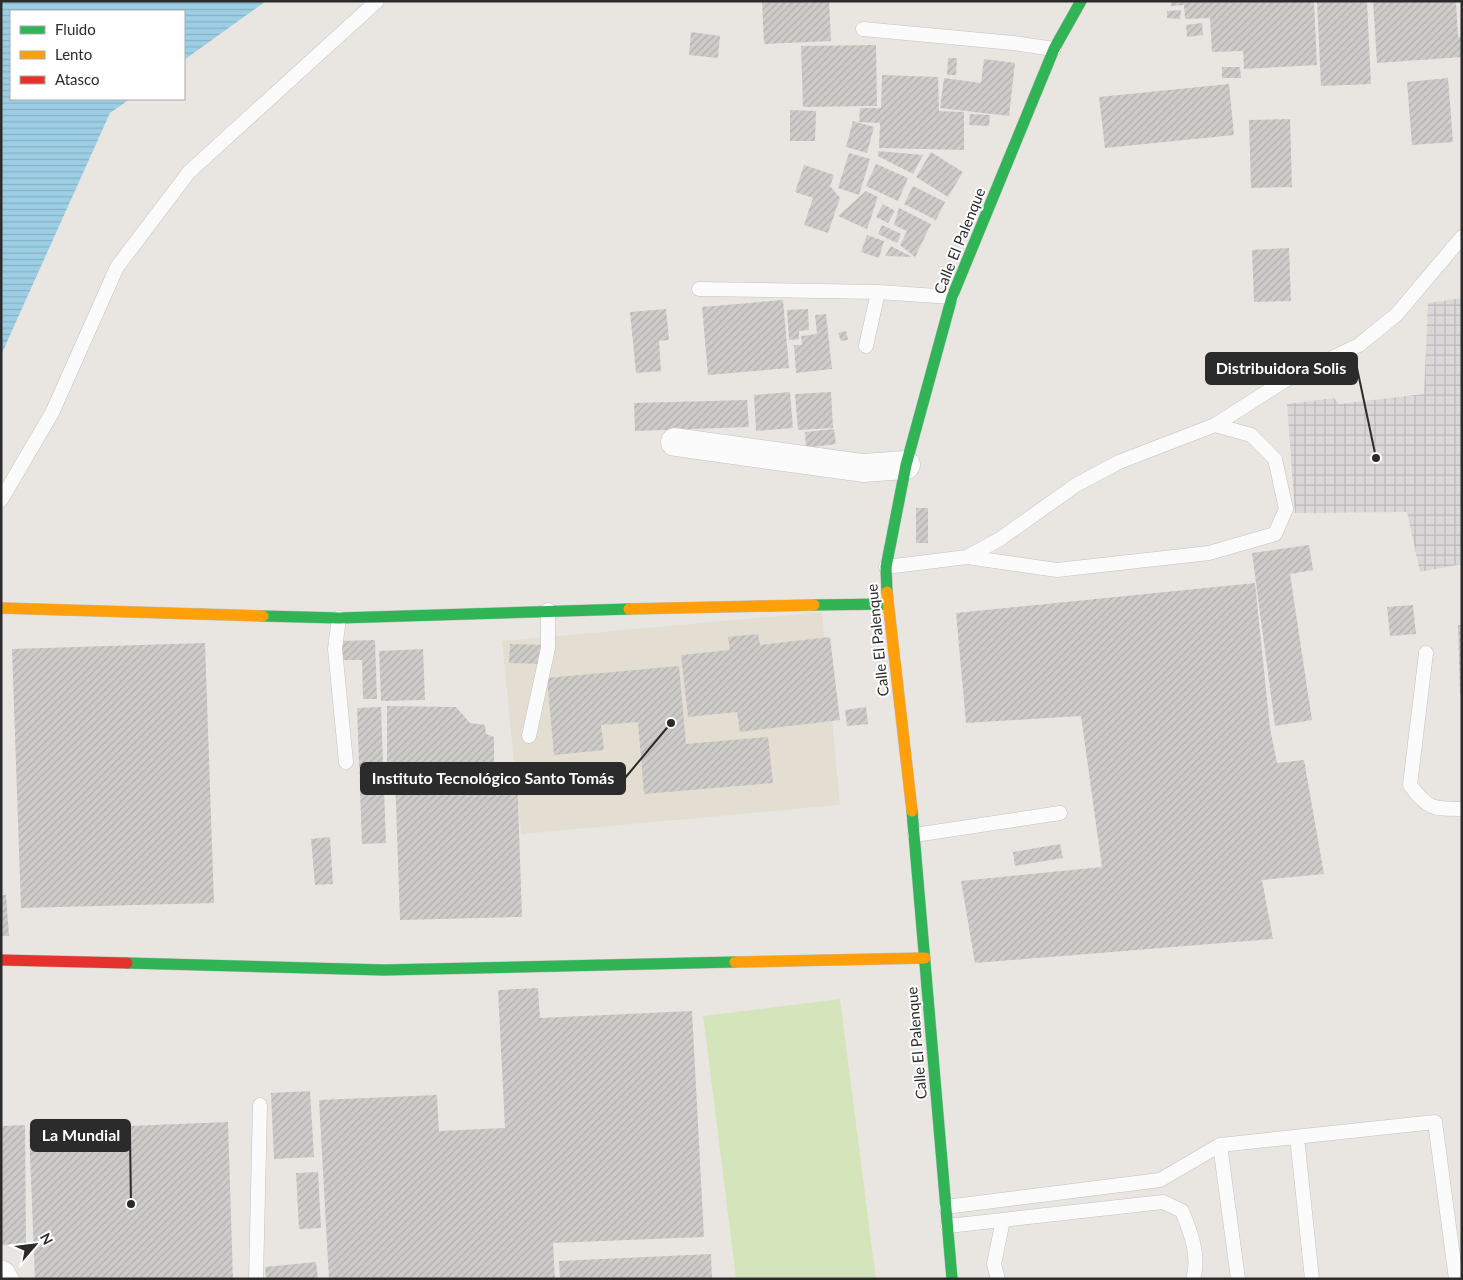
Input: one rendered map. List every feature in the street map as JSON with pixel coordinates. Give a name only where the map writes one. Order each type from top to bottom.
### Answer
[{"type":"street","name":"Calle El Palenque","points":[[952,1279],[915,836],[886,604],[886,567],[906,465],[952,297],[1054,50],[1080,1]]},
{"type":"street","points":[[676,442],[863,468],[906,465]]},
{"type":"street","points":[[1,608],[339,618],[548,610],[886,604]]},
{"type":"street","points":[[1,960],[384,970],[925,958]]},
{"type":"lane","points":[[1,500],[52,413],[117,267],[189,172],[376,1]]},
{"type":"lane","points":[[862,29],[1013,43],[1054,50]]},
{"type":"lane","points":[[967,557],[1000,539],[1076,485],[1118,462],[1215,425],[1284,381],[1359,345],[1397,314],[1462,237]]},
{"type":"lane","points":[[699,289],[878,292],[952,297]]},
{"type":"lane","points":[[866,346],[878,292]]},
{"type":"lane","points":[[886,567],[967,557],[1057,570],[1209,553],[1275,534],[1286,509],[1275,459],[1251,435],[1215,425]]},
{"type":"lane","points":[[529,736],[548,648],[548,610]]},
{"type":"lane","points":[[339,618],[335,649],[346,762]]},
{"type":"lane","points":[[1426,653],[1410,785],[1423,803],[1440,809],[1462,809]]},
{"type":"lane","points":[[915,836],[1060,813]]},
{"type":"lane","points":[[256,1279],[260,1105]]},
{"type":"lane","points":[[946,1207],[1160,1180],[1220,1145],[1435,1122],[1456,1279]]},
{"type":"lane","points":[[1296,1137],[1312,1279]]},
{"type":"lane","points":[[1220,1145],[1238,1279]]},
{"type":"lane","points":[[948,1226],[1164,1202],[1182,1211],[1192,1235],[1197,1267],[1193,1279]]},
{"type":"lane","points":[[998,1279],[994,1264],[1004,1220]]},
{"type":"lane","points":[[1,1267],[7,1270],[12,1279]]},
{"type":"shaded area","points":[[1462,298],[1462,564],[1420,572],[1407,512],[1295,513],[1287,404],[1334,398],[1339,404],[1424,394],[1428,303]]},
{"type":"shaded area","points":[[822,612],[840,805],[521,834],[502,641]]},
{"type":"green space","points":[[840,999],[876,1279],[736,1279],[703,1016]]},
{"type":"water","points":[[1,1],[266,1],[185,59],[185,10],[10,10],[10,100],[129,100],[110,113],[1,355]]},
{"type":"building","points":[[762,1],[829,1],[831,41],[764,44]]},
{"type":"building","points":[[1171,1],[1314,1],[1317,65],[1244,69],[1243,51],[1212,52],[1210,18],[1185,19],[1184,5],[1171,6]]},
{"type":"building","points":[[1317,1],[1367,1],[1371,84],[1321,86]]},
{"type":"building","points":[[1373,1],[1456,1],[1458,37],[1462,37],[1462,57],[1377,63]]},
{"type":"building","points":[[1181,10],[1180,19],[1167,18],[1167,11]]},
{"type":"building","points":[[1202,23],[1203,35],[1187,37],[1186,25]]},
{"type":"building","points":[[691,32],[720,36],[718,58],[689,55]]},
{"type":"building","points":[[876,45],[877,106],[803,107],[801,46]]},
{"type":"building","points":[[948,58],[957,58],[956,75],[947,75]]},
{"type":"building","points":[[984,59],[1015,63],[1009,116],[940,108],[944,78],[981,83]]},
{"type":"building","points":[[1222,67],[1240,67],[1241,78],[1222,78]]},
{"type":"building","points":[[882,75],[938,77],[939,111],[964,112],[964,150],[879,148],[880,123],[859,122],[860,108],[881,108]]},
{"type":"building","points":[[1448,78],[1453,142],[1412,145],[1407,82]]},
{"type":"building","points":[[1229,84],[1234,135],[1105,148],[1099,97]]},
{"type":"building","points":[[790,110],[816,111],[815,141],[790,141]]},
{"type":"building","points":[[970,114],[990,115],[989,126],[969,125]]},
{"type":"building","points":[[1290,119],[1292,187],[1251,188],[1249,120]]},
{"type":"building","points":[[853,121],[874,127],[867,153],[846,147]]},
{"type":"building","points":[[878,151],[923,155],[913,174],[878,156]]},
{"type":"building","points":[[931,152],[963,172],[948,197],[916,177]]},
{"type":"building","points":[[849,153],[870,159],[859,195],[838,188]]},
{"type":"building","points":[[876,164],[908,178],[898,201],[866,186]]},
{"type":"building","points":[[804,165],[834,175],[830,186],[840,198],[828,233],[804,225],[813,198],[795,192]]},
{"type":"building","points":[[913,186],[945,202],[936,220],[904,204]]},
{"type":"building","points":[[866,191],[878,197],[867,229],[838,216]]},
{"type":"building","points":[[883,204],[895,211],[888,223],[876,217]]},
{"type":"building","points":[[899,208],[931,224],[915,257],[900,245],[907,231],[894,225]]},
{"type":"building","points":[[882,225],[901,234],[897,243],[878,234]]},
{"type":"building","points":[[867,235],[884,241],[879,258],[861,252]]},
{"type":"building","points":[[891,246],[912,257],[885,256]]},
{"type":"building","points":[[1289,248],[1291,301],[1254,302],[1252,250]]},
{"type":"building","points":[[783,300],[789,368],[708,375],[702,307]]},
{"type":"building","points":[[666,309],[669,340],[659,341],[661,371],[636,373],[630,312]]},
{"type":"building","points":[[808,309],[809,330],[799,331],[799,339],[789,340],[787,310]]},
{"type":"building","points":[[826,314],[832,369],[796,373],[794,345],[802,345],[801,336],[817,334],[815,315]]},
{"type":"building","points":[[846,331],[848,340],[841,341],[838,333]]},
{"type":"building","points":[[790,392],[793,428],[756,431],[754,395]]},
{"type":"building","points":[[831,392],[833,428],[798,430],[795,394]]},
{"type":"building","points":[[747,400],[749,427],[635,431],[634,403]]},
{"type":"building","points":[[834,429],[836,444],[806,448],[805,432]]},
{"type":"building","points":[[916,508],[928,508],[928,543],[916,543]]},
{"type":"building","points":[[1309,545],[1313,570],[1290,574],[1312,720],[1275,726],[1252,553]]},
{"type":"building","points":[[1255,583],[1270,728],[1277,763],[1304,760],[1324,874],[1262,880],[1273,939],[975,963],[961,881],[1102,867],[1081,716],[966,723],[956,613]]},
{"type":"building","points":[[1413,605],[1416,634],[1390,636],[1387,607]]},
{"type":"building","points":[[1458,625],[1462,625],[1462,694],[1460,694]]},
{"type":"building","points":[[758,634],[760,645],[830,637],[840,720],[740,732],[737,712],[688,717],[681,655],[730,650],[728,637]]},
{"type":"building","points":[[375,640],[377,699],[363,699],[362,660],[340,660],[340,641]]},
{"type":"building","points":[[205,643],[214,903],[21,908],[12,649]]},
{"type":"building","points":[[510,644],[543,645],[542,664],[509,663]]},
{"type":"building","points":[[423,649],[425,700],[381,701],[379,651]]},
{"type":"building","points":[[679,666],[686,744],[768,737],[773,783],[644,794],[638,722],[601,725],[604,750],[554,755],[547,678]]},
{"type":"building","points":[[387,706],[456,707],[470,723],[485,725],[486,734],[494,737],[494,771],[387,770]]},
{"type":"building","points":[[381,707],[386,843],[362,844],[357,708]]},
{"type":"building","points":[[866,707],[868,724],[847,726],[845,710]]},
{"type":"building","points":[[517,773],[522,917],[400,920],[395,776]]},
{"type":"building","points":[[330,837],[333,884],[315,885],[311,839]]},
{"type":"building","points":[[1060,844],[1063,858],[1015,866],[1013,852]]},
{"type":"building","points":[[1,895],[6,895],[9,936],[1,936]]},
{"type":"building","points":[[538,988],[540,1018],[692,1011],[704,1237],[553,1243],[555,1279],[329,1279],[319,1100],[437,1095],[439,1131],[505,1128],[498,990]]},
{"type":"building","points":[[310,1091],[314,1157],[274,1159],[271,1093]]},
{"type":"building","points":[[228,1122],[233,1279],[35,1279],[29,1130]]},
{"type":"building","points":[[25,1125],[26,1245],[2,1245],[1,1126]]},
{"type":"building","points":[[318,1172],[321,1228],[299,1229],[296,1173]]},
{"type":"building","points":[[711,1254],[712,1279],[560,1279],[559,1261]]},
{"type":"building","points":[[316,1262],[318,1279],[266,1279],[265,1267]]},
{"type":"traffic: fast","points":[[887,592],[886,567],[906,465],[952,297],[1054,49],[1081,1]]},
{"type":"traffic: fast","points":[[814,605],[887,604]]},
{"type":"traffic: fast","points":[[263,616],[339,618],[629,609]]},
{"type":"traffic: fast","points":[[912,811],[952,1279]]},
{"type":"traffic: fast","points":[[127,963],[384,970],[735,962]]},
{"type":"traffic: slow","points":[[887,592],[912,811]]},
{"type":"traffic: slow","points":[[629,609],[814,605]]},
{"type":"traffic: slow","points":[[1,608],[263,616]]},
{"type":"traffic: slow","points":[[735,962],[925,958]]},
{"type":"traffic: jam","points":[[1,960],[127,963]]},
{"type":"place","name":"Distribuidora Solis","points":[[1376,458]]},
{"type":"place","name":"Instituto Tecnológico Santo Tomás","points":[[671,723]]},
{"type":"place","name":"La Mundial","points":[[131,1204]]}]
